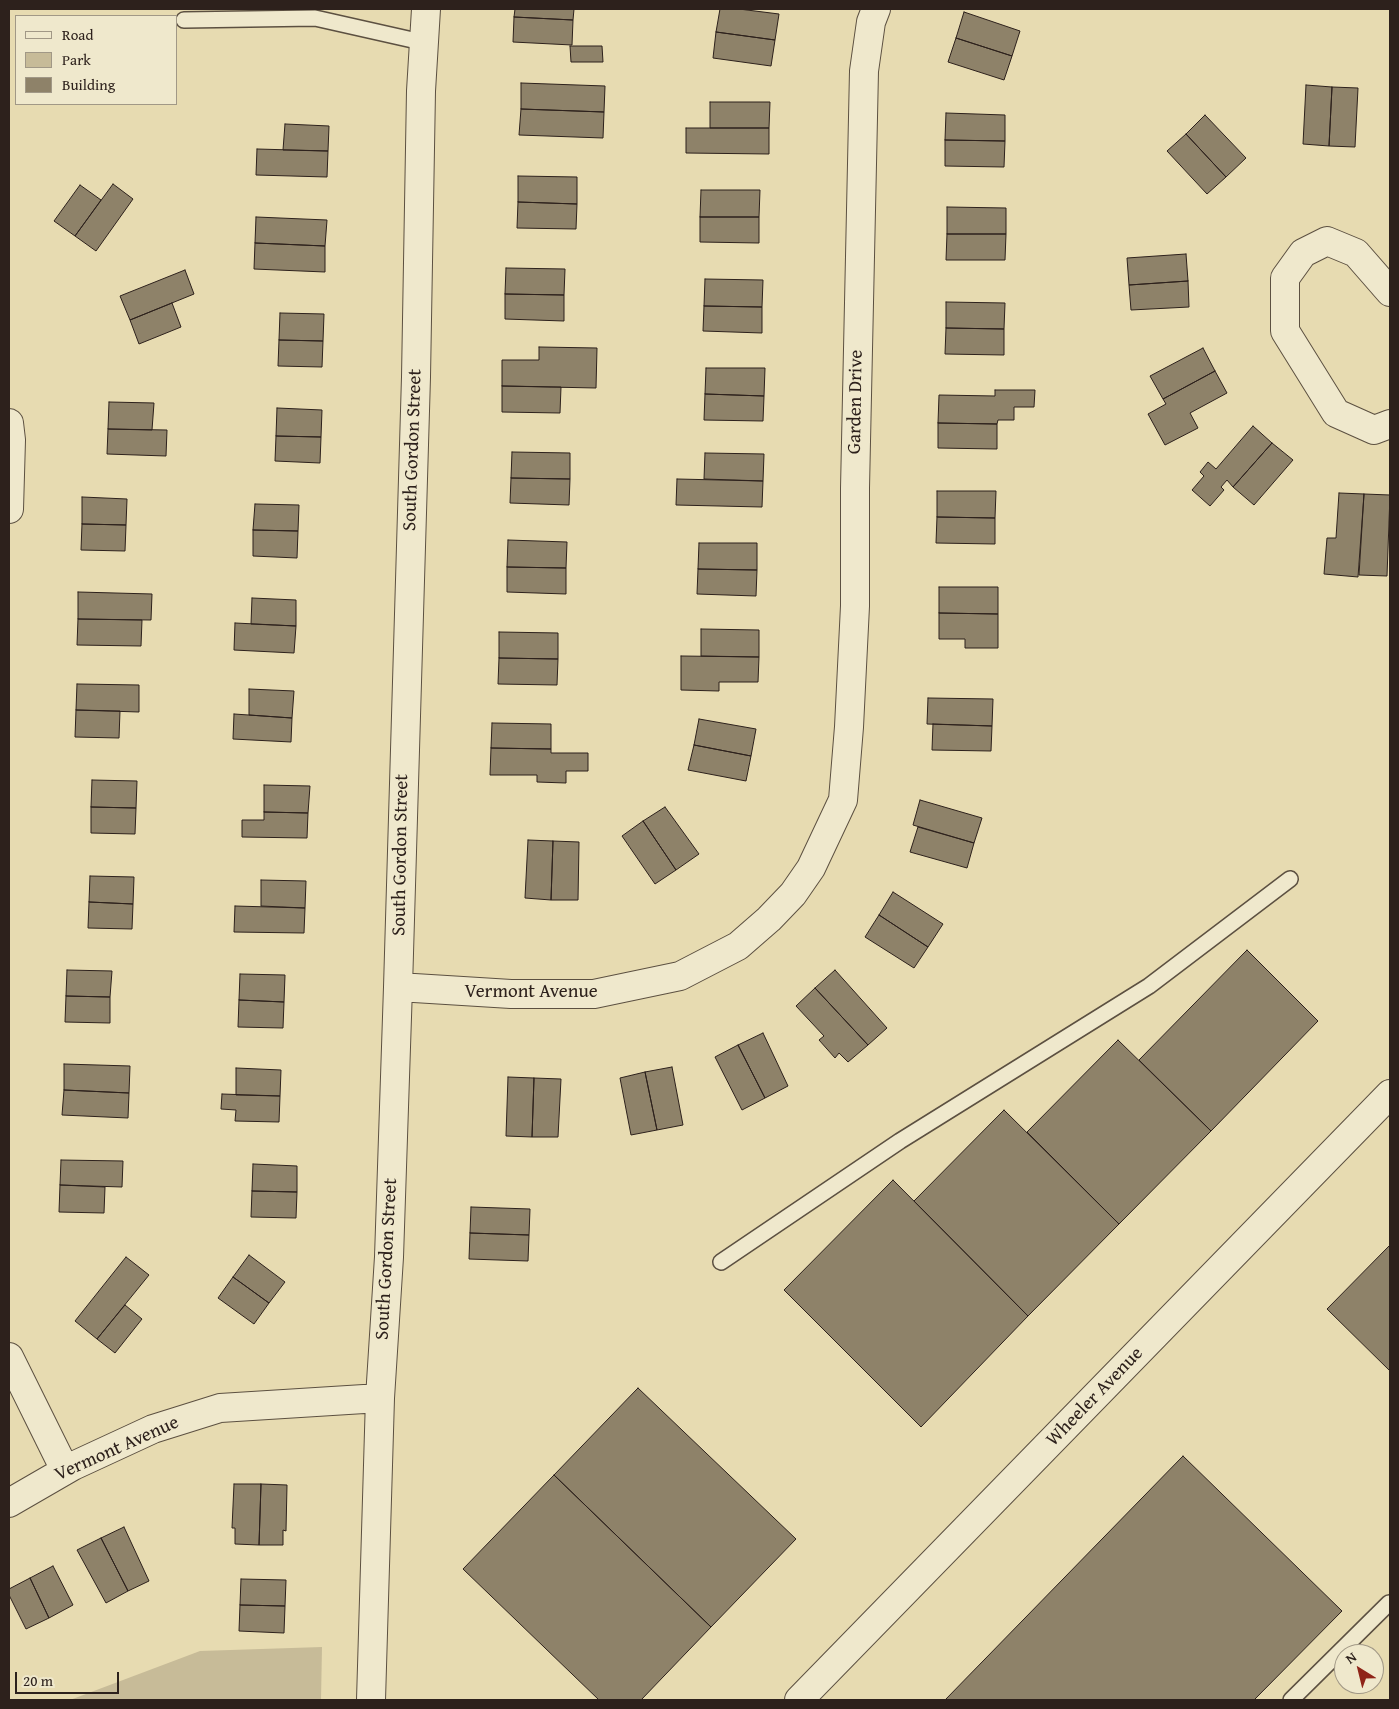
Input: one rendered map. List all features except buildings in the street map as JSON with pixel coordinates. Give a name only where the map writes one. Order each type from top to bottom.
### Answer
[{"type":"street","name":"South Gordon Street","points":[[372,1700],[380,1398],[389,1257],[398,987],[416,377],[421,91],[426,43],[426,9]]},
{"type":"street","name":"Garden Drive","points":[[843,795],[849,727],[855,606],[855,478],[864,71],[871,22],[876,9]]},
{"type":"street","points":[[1390,292],[1356,253],[1327,241],[1302,253],[1285,278],[1285,331],[1336,413],[1374,430],[1390,424]]},
{"type":"street","points":[[9,423],[11,440],[9,509]]},
{"type":"street","name":"Vermont Avenue","points":[[398,987],[511,994],[594,994],[680,976],[738,946],[770,919],[793,894],[811,868],[843,795]]},
{"type":"street","name":"Wheeler Avenue","points":[[799,1700],[1390,1094]]},
{"type":"street","points":[[9,1356],[65,1470]]},
{"type":"street","name":"Vermont Avenue","points":[[9,1503],[65,1470],[154,1429],[220,1408],[380,1398]]},
{"type":"lane","points":[[184,20],[315,18],[426,43]]},
{"type":"lane","points":[[721,1262],[900,1141],[1148,986],[1290,879]]},
{"type":"lane","points":[[1291,1700],[1389,1603]]},
{"type":"green space","points":[[322,1647],[321,1700],[70,1700],[200,1651]]}]
